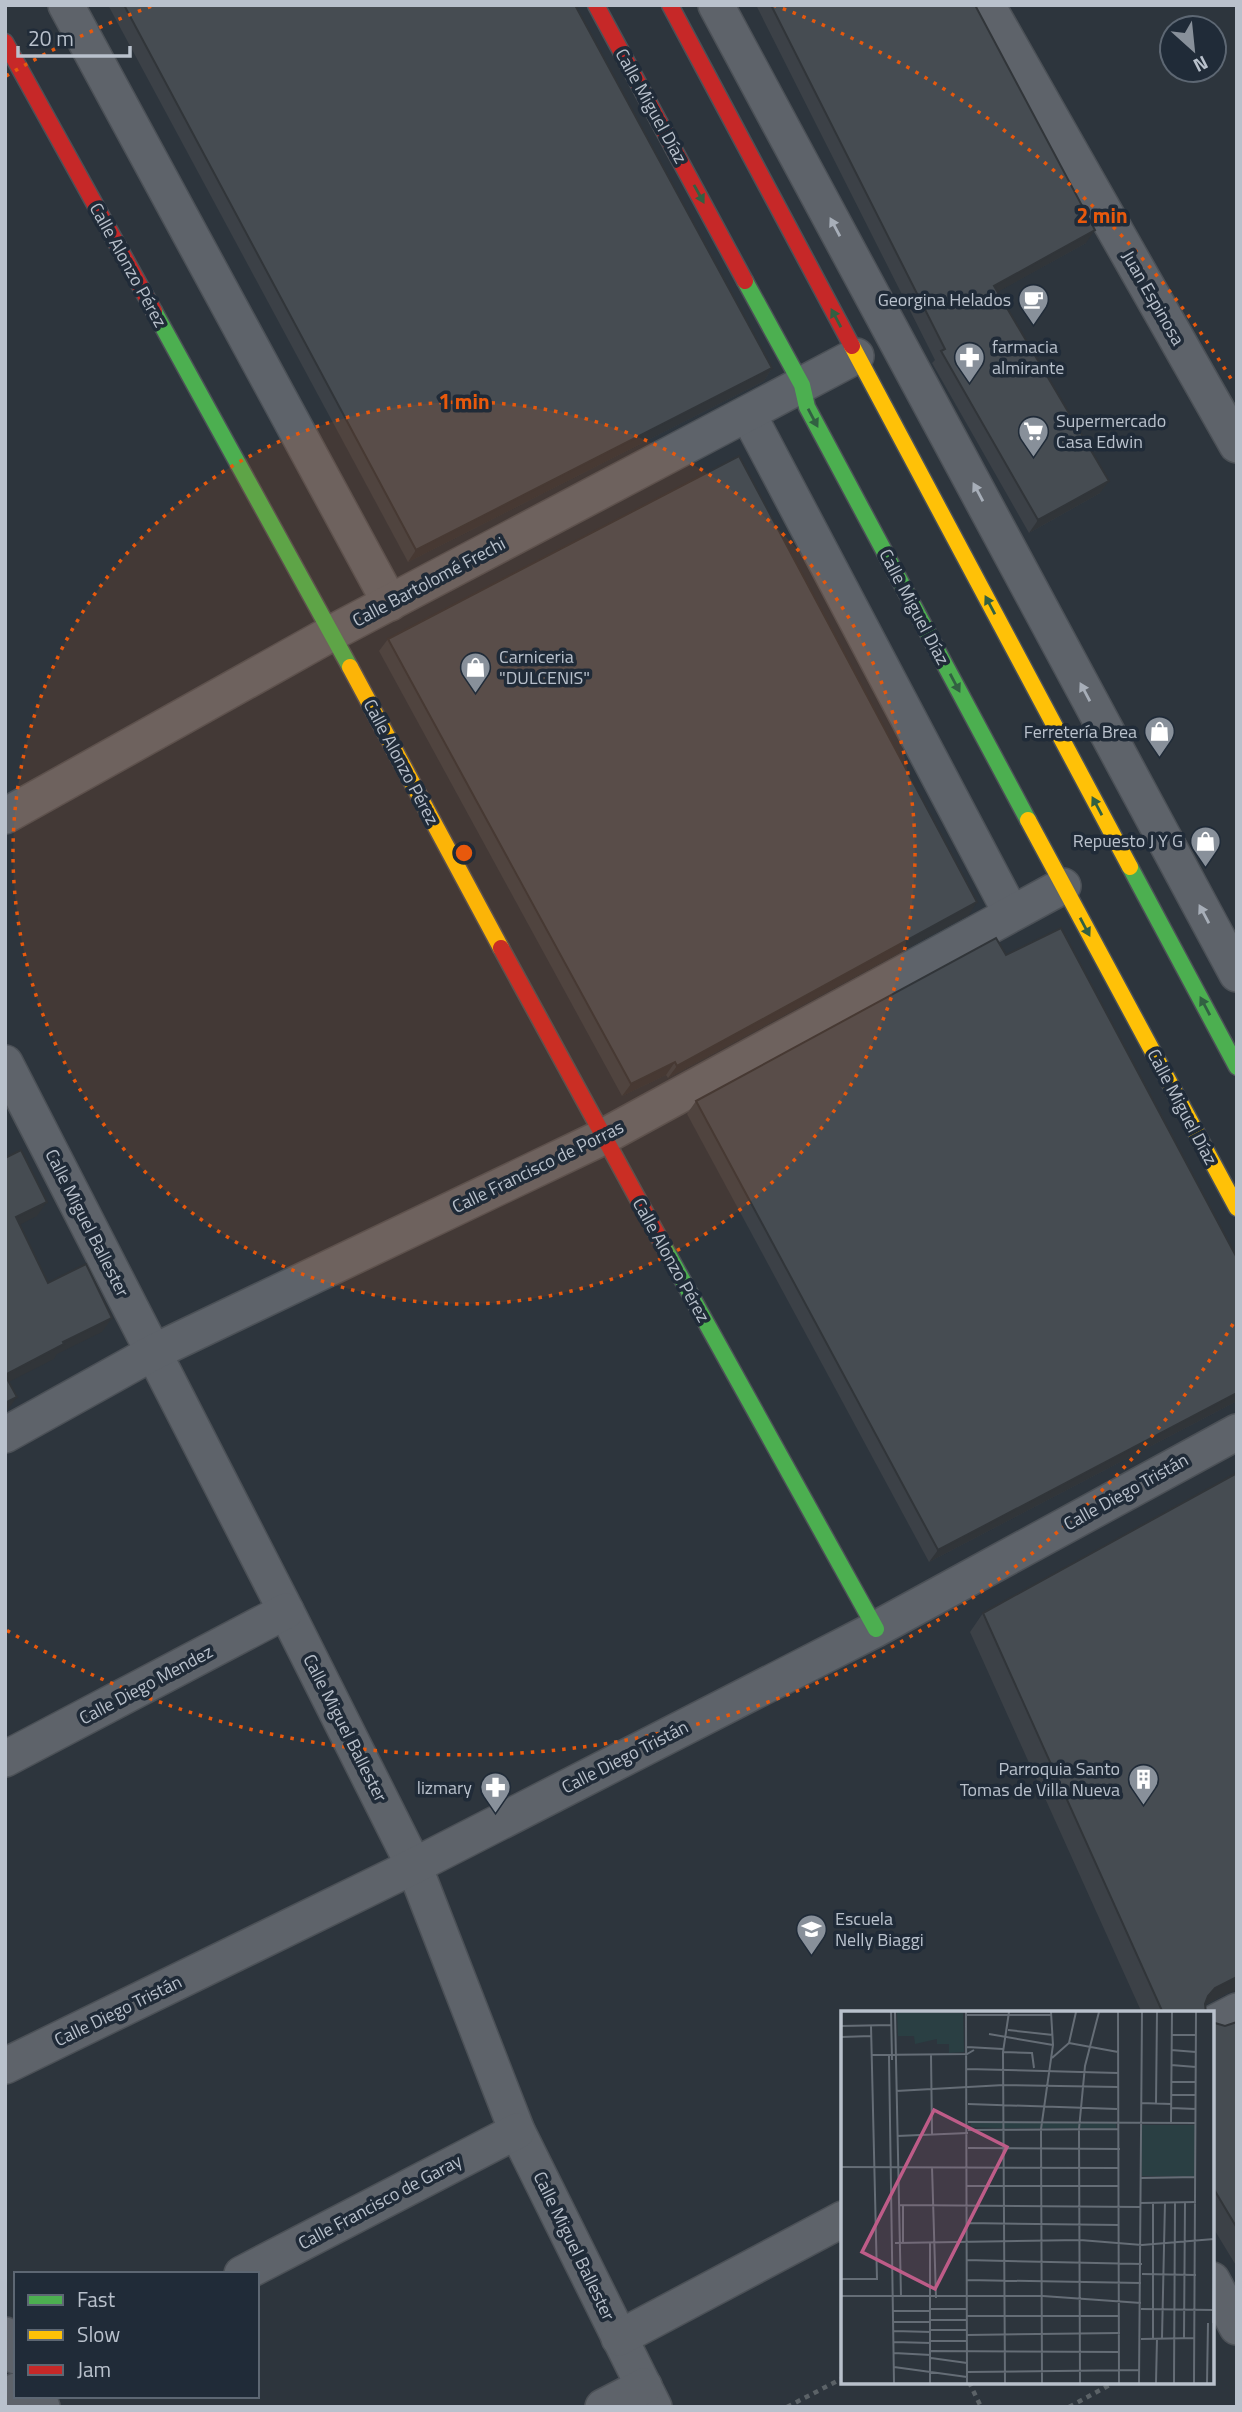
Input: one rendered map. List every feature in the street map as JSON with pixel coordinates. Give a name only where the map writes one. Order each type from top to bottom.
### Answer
[{"type":"street","points":[[66,5],[390,603]]},
{"type":"street","name":"Calle Miguel Díaz","points":[[596,5],[802,385],[807,407],[1237,1208]]},
{"type":"street","points":[[670,5],[1237,1067]]},
{"type":"street","points":[[716,5],[1237,974]]},
{"type":"street","name":"Juan Espinosa","points":[[987,5],[1237,445]]},
{"type":"street","name":"Calle Alonzo Pérez","points":[[5,42],[332,633],[603,1137],[876,1629]]},
{"type":"street","name":"Calle Bartolomé Frechi","points":[[5,816],[332,633],[856,356]]},
{"type":"street","points":[[748,414],[1012,913]]},
{"type":"street","name":"Calle Francisco de Porras","points":[[5,1435],[154,1352],[603,1137],[1063,886]]},
{"type":"street","name":"Calle Miguel Ballester","points":[[5,1063],[18,1121],[154,1352],[414,1866],[517,2131],[649,2397]]},
{"type":"street","name":"Calle Diego Tristán","points":[[5,2066],[414,1866],[876,1629],[1237,1432]]},
{"type":"street","name":"Calle Diego Mendez","points":[[5,1759],[286,1611]]},
{"type":"street","points":[[1214,2023],[1237,2011]]},
{"type":"street","name":"Calle Francisco de Garay","points":[[247,2272],[517,2131]]},
{"type":"street","points":[[619,2338],[841,2220]]},
{"type":"street","points":[[1214,2284],[1237,2327]]},
{"type":"street","points":[[5,2335],[14,2352]]},
{"type":"street","points":[[603,2407],[649,2397]]},
{"type":"path","points":[[787,2407],[841,2379]]},
{"type":"path","points":[[970,2384],[981,2407]]},
{"type":"path","points":[[1069,2407],[1111,2384]]},
{"type":"building","points":[[124,5],[575,5],[772,368],[416,550]]},
{"type":"building","points":[[771,5],[975,5],[1095,230],[994,286],[1109,481],[1038,520],[941,351],[945,349]]},
{"type":"building","points":[[739,456],[977,902],[677,1066],[675,1062],[631,1084],[388,639]]},
{"type":"building","points":[[1061,928],[1237,1258],[1237,1393],[938,1550],[696,1101],[996,938],[1006,955]]},
{"type":"building","points":[[21,1150],[47,1202],[16,1217],[48,1283],[86,1264],[112,1318],[5,1375],[5,1158]]},
{"type":"building","points":[[5,1375],[17,1397],[5,1403]]},
{"type":"building","name":"Parroquia Santo Tomas de Villa Nueva","points":[[1237,1473],[1237,1977],[1215,1988],[1208,1996],[1206,2011],[1162,2011],[983,1613]]},
{"type":"building","points":[[1214,2022],[1225,2026],[1237,2022],[1237,2228],[1214,2189]]},
{"type":"traffic: fast","points":[[745,281],[802,385],[807,407],[1028,820]]},
{"type":"traffic: fast","points":[[154,311],[350,667]]},
{"type":"traffic: fast","points":[[1130,867],[1237,1067]]},
{"type":"traffic: fast","points":[[663,1245],[876,1629]]},
{"type":"traffic: slow","points":[[852,346],[1130,867]]},
{"type":"traffic: slow","points":[[350,667],[501,948]]},
{"type":"traffic: slow","points":[[1028,820],[1237,1208]]},
{"type":"traffic: jam","points":[[596,5],[745,281]]},
{"type":"traffic: jam","points":[[670,5],[852,346]]},
{"type":"traffic: jam","points":[[5,42],[154,311]]},
{"type":"traffic: jam","points":[[501,948],[663,1245]]},
{"type":"place","name":"Georgina Helados","points":[[1034,327]]},
{"type":"place","name":"farmacia almirante","points":[[969,384]]},
{"type":"place","name":"Supermercado Casa Edwin","points":[[1033,458]]},
{"type":"place","name":"Carniceria \"DULCENIS\"","points":[[476,694]]},
{"type":"place","name":"Ferretería Brea","points":[[1160,759]]},
{"type":"place","name":"Repuesto J Y G","points":[[1206,868]]},
{"type":"place","name":"Parroquia Santo Tomas de Villa Nueva","points":[[1143,1806]]},
{"type":"place","name":"lizmary","points":[[495,1815]]},
{"type":"place","name":"Escuela Nelly Biaggi","points":[[812,1956]]}]
